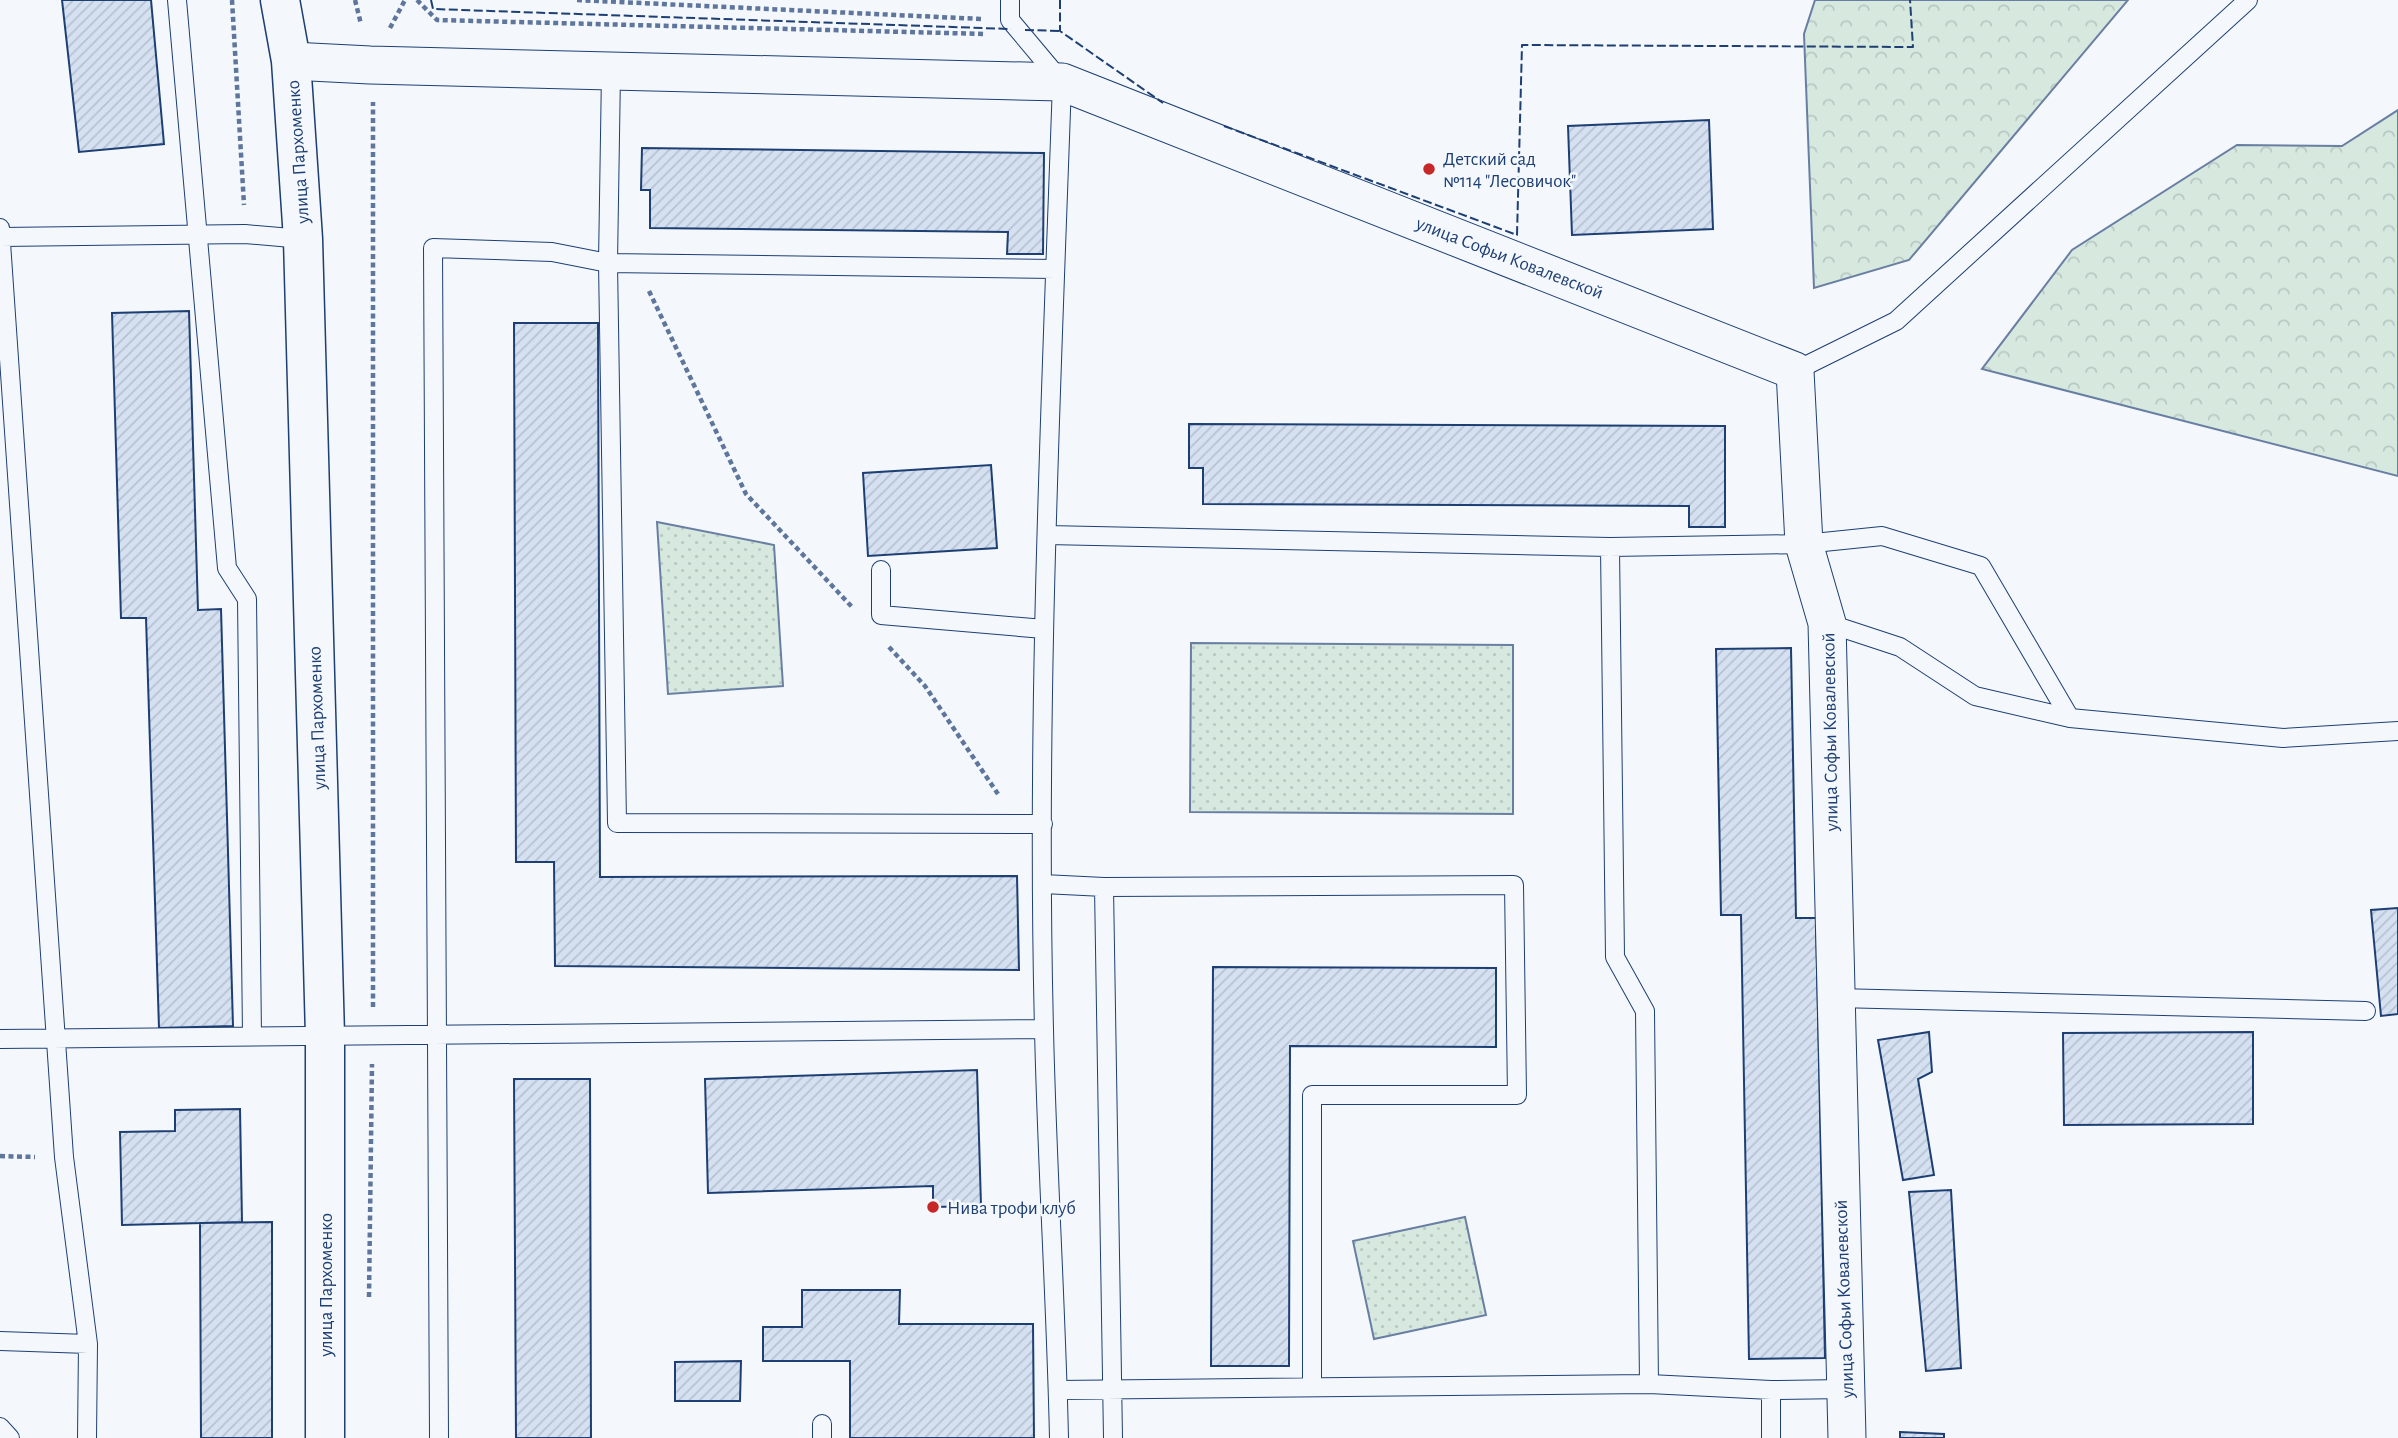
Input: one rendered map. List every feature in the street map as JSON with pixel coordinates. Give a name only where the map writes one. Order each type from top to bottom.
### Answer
[{"type":"street","name":"улица Пархоменко","points":[[280,0],[291,61],[303,239],[326,1036],[326,1438]]},
{"type":"street","points":[[291,61],[611,72],[1062,82]]},
{"type":"street","name":"улица Софьи Ковалевской","points":[[1062,82],[1795,371],[1804,544],[1827,623],[1846,1416]]},
{"type":"lane","points":[[177,0],[227,568],[247,598],[252,1036]]},
{"type":"lane","points":[[1010,0],[1010,20],[1062,82],[1044,629],[1043,824],[1044,1029],[1059,1438]]},
{"type":"lane","points":[[1795,371],[1896,321],[2248,0]]},
{"type":"lane","points":[[611,72],[608,263],[617,823],[1043,824]]},
{"type":"lane","points":[[0,228],[64,1157],[88,1344],[87,1438]]},
{"type":"lane","points":[[1,237],[245,234],[303,239]]},
{"type":"lane","points":[[439,1438],[433,248],[552,252],[608,263],[636,264],[1055,269]]},
{"type":"lane","points":[[1047,535],[1609,547],[1804,544],[1882,536],[1982,566],[2070,718]]},
{"type":"lane","points":[[1609,547],[1615,957],[1645,1011],[1649,1384]]},
{"type":"lane","points":[[881,570],[881,615],[1044,629]]},
{"type":"lane","points":[[1827,623],[1900,647],[1975,696],[2070,718],[2283,738],[2398,731]]},
{"type":"lane","points":[[1043,884],[1104,887],[1514,885],[1517,1095],[1312,1095],[1311,1387]]},
{"type":"lane","points":[[1104,887],[1113,1438]]},
{"type":"lane","points":[[1836,998],[2367,1011]]},
{"type":"lane","points":[[0,1039],[1044,1029]]},
{"type":"lane","points":[[0,1341],[88,1344]]},
{"type":"lane","points":[[1058,1390],[1649,1384],[1771,1390],[1846,1416]]},
{"type":"lane","points":[[1771,1390],[1771,1438]]},
{"type":"lane","points":[[0,1427],[10,1438]]},
{"type":"path","points":[[232,0],[245,234]]},
{"type":"path","points":[[418,0],[437,20],[1022,35]]},
{"type":"path","points":[[577,0],[1010,20]]},
{"type":"path","points":[[369,1299],[374,126],[370,65]]},
{"type":"path","points":[[636,264],[746,494],[859,615]]},
{"type":"path","points":[[887,645],[925,686],[1018,824]]},
{"type":"green space","points":[[1815,0],[2128,0],[1909,260],[1814,288],[1804,34]]},
{"type":"green space","points":[[2398,110],[2398,476],[1982,369],[2072,250],[2237,145],[2342,146]]},
{"type":"green space","points":[[657,522],[774,545],[783,686],[668,694]]},
{"type":"green space","points":[[1191,643],[1513,645],[1513,814],[1190,812]]},
{"type":"green space","points":[[1465,1217],[1486,1315],[1374,1339],[1353,1241]]},
{"type":"building","points":[[62,0],[151,0],[164,144],[79,152]]},
{"type":"building","points":[[1709,120],[1713,229],[1572,235],[1568,126]]},
{"type":"building","points":[[642,148],[1044,153],[1043,254],[1007,254],[1008,232],[650,228],[650,190],[641,190]]},
{"type":"building","points":[[189,311],[198,610],[221,609],[233,1026],[159,1028],[146,618],[121,618],[112,313]]},
{"type":"building","points":[[514,323],[598,323],[600,877],[1017,876],[1019,970],[555,966],[554,862],[516,862]]},
{"type":"building","points":[[1189,424],[1725,426],[1725,527],[1689,527],[1689,506],[1203,504],[1203,468],[1189,468]]},
{"type":"building","points":[[991,465],[997,548],[868,556],[863,473]]},
{"type":"building","points":[[1791,648],[1796,918],[1816,918],[1825,1358],[1749,1359],[1741,915],[1721,915],[1716,649]]},
{"type":"building","points":[[2398,908],[2398,1014],[2381,1016],[2371,910]]},
{"type":"building","points":[[1213,967],[1496,968],[1496,1047],[1290,1046],[1289,1366],[1211,1366]]},
{"type":"building","points":[[1929,1032],[1932,1072],[1918,1079],[1934,1175],[1903,1180],[1878,1040]]},
{"type":"building","points":[[2253,1032],[2253,1124],[2064,1125],[2063,1033]]},
{"type":"building","points":[[977,1070],[981,1206],[933,1207],[933,1186],[708,1193],[705,1079]]},
{"type":"building","points":[[514,1079],[590,1079],[591,1438],[516,1438]]},
{"type":"building","points":[[240,1109],[242,1222],[122,1225],[120,1132],[175,1131],[175,1110]]},
{"type":"building","points":[[1951,1190],[1961,1368],[1926,1371],[1909,1192]]},
{"type":"building","points":[[272,1222],[272,1438],[201,1438],[200,1223]]},
{"type":"building","points":[[802,1290],[900,1290],[899,1324],[1033,1324],[1034,1438],[850,1438],[850,1361],[763,1361],[763,1327],[802,1327]]},
{"type":"building","points":[[741,1361],[740,1401],[675,1401],[675,1362]]},
{"type":"building","points":[[1900,1432],[1944,1434],[1944,1438],[1900,1438]]},
{"type":"fence","points":[[431,0],[433,9],[1011,29]]},
{"type":"fence","points":[[1060,0],[1060,31],[1163,103]]},
{"type":"fence","points":[[1224,126],[1517,235],[1522,45],[1913,47],[1910,0]]},
{"type":"fence","points":[[1025,30],[1060,31],[1060,27]]},
{"type":"place","name":"Детский сад №114 \"Лесовичок\"","points":[[1429,169]]},
{"type":"place","name":"Нива трофи клуб","points":[[933,1207]]}]
